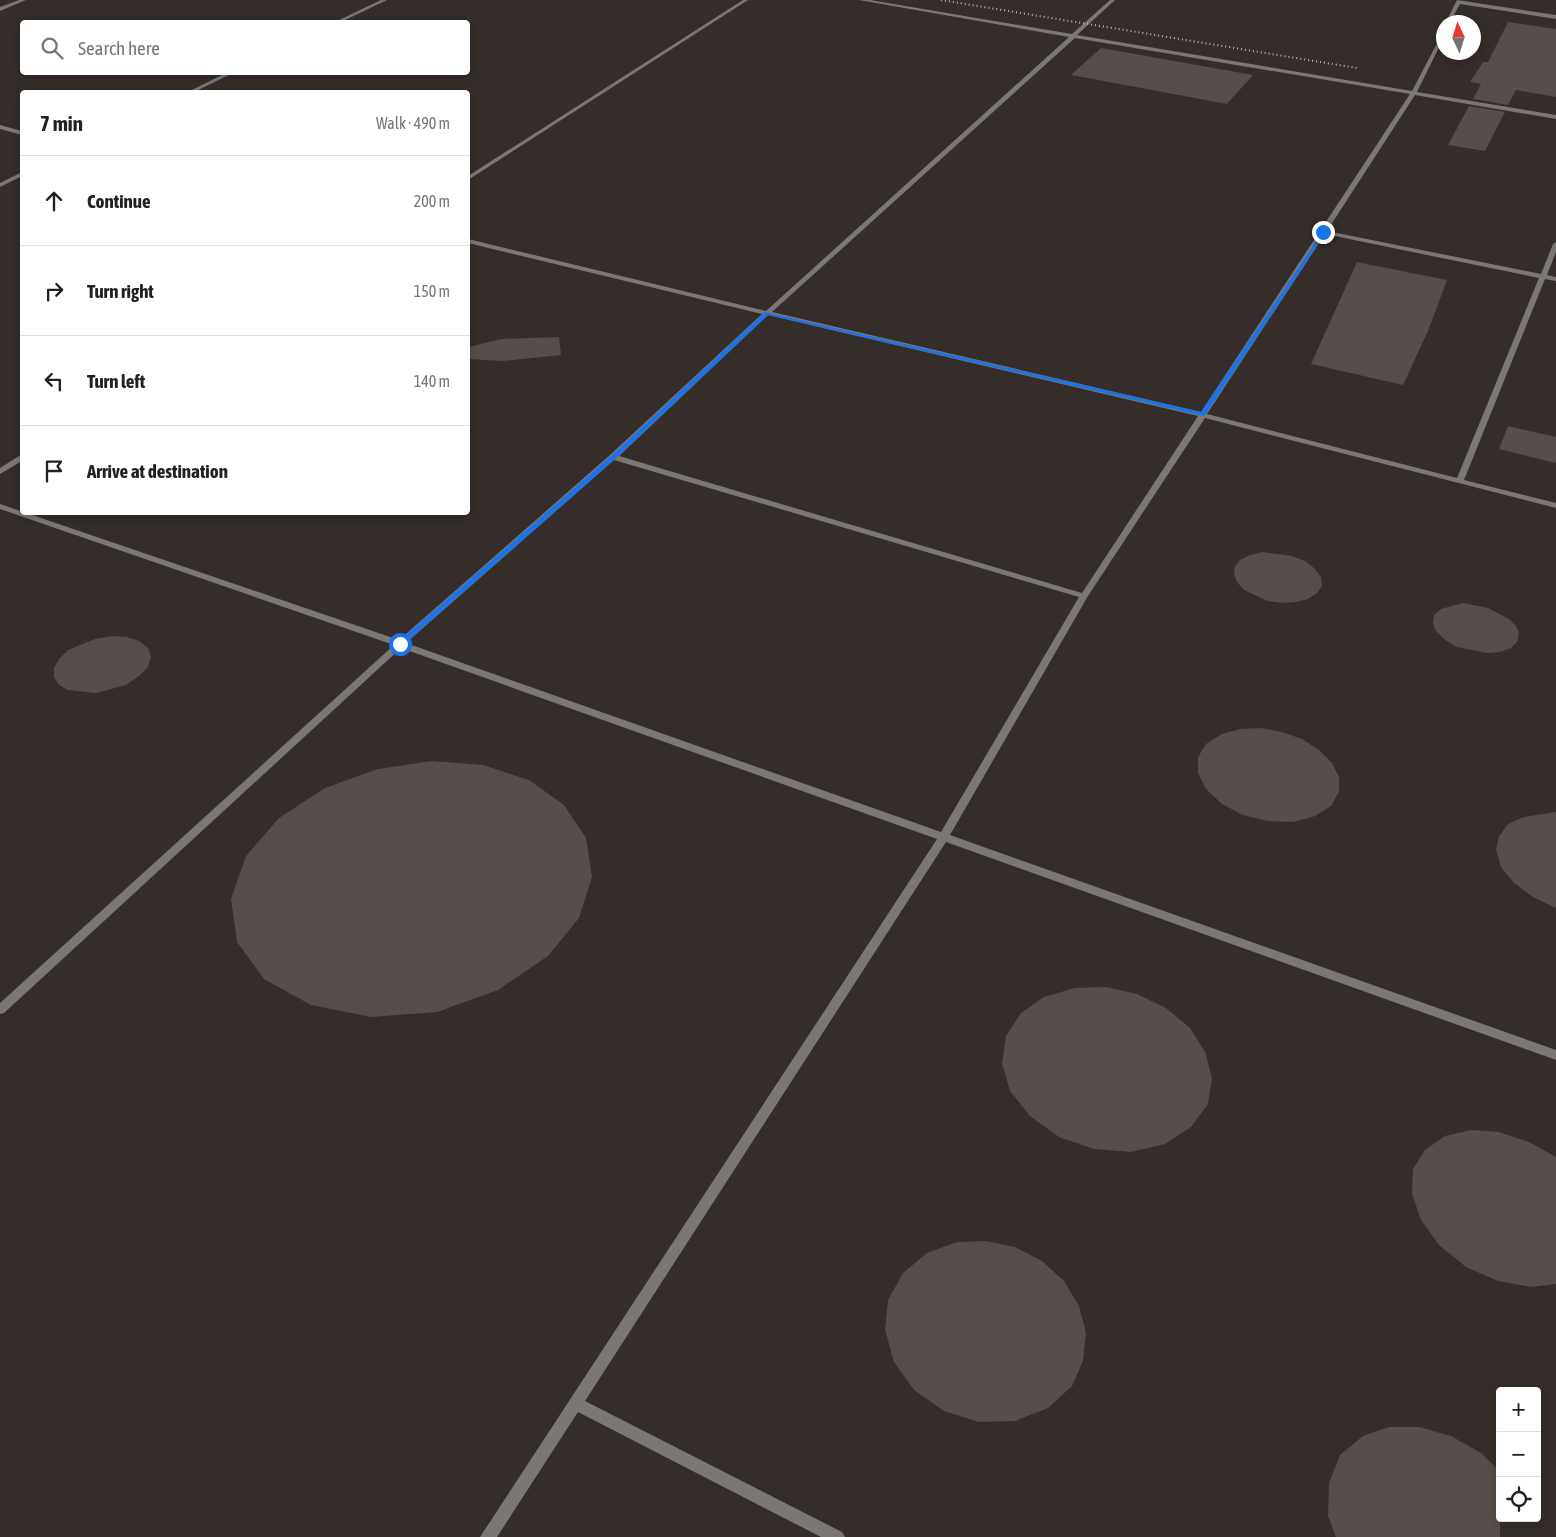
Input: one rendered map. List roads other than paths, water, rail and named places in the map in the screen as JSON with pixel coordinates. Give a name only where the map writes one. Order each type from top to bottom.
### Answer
[{"type":"lane","points":[[0,9],[24,0]]},
{"type":"lane","points":[[342,20],[385,0]]},
{"type":"lane","points":[[470,177],[746,0]]},
{"type":"lane","points":[[861,0],[1556,117]]},
{"type":"lane","points":[[0,1010],[400,644],[613,457],[767,314],[1113,0]]},
{"type":"lane","points":[[1451,15],[1458,1],[1556,17]]},
{"type":"lane","points":[[488,1537],[944,836],[1084,596],[1414,93],[1436,48]]},
{"type":"lane","points":[[195,90],[227,75]]},
{"type":"lane","points":[[0,127],[20,132]]},
{"type":"lane","points":[[0,185],[20,175]]},
{"type":"lane","points":[[1323,232],[1556,279]]},
{"type":"lane","points":[[470,241],[767,314],[1203,414],[1556,506]]},
{"type":"lane","points":[[1460,482],[1556,244]]},
{"type":"lane","points":[[613,457],[1084,596]]},
{"type":"lane","points":[[0,472],[20,459]]},
{"type":"lane","points":[[0,506],[20,513]]},
{"type":"lane","points":[[26,515],[400,644],[944,836],[1556,1055]]},
{"type":"lane","points":[[575,1403],[837,1537]]},
{"type":"railway","points":[[941,0],[1357,68]]}]
